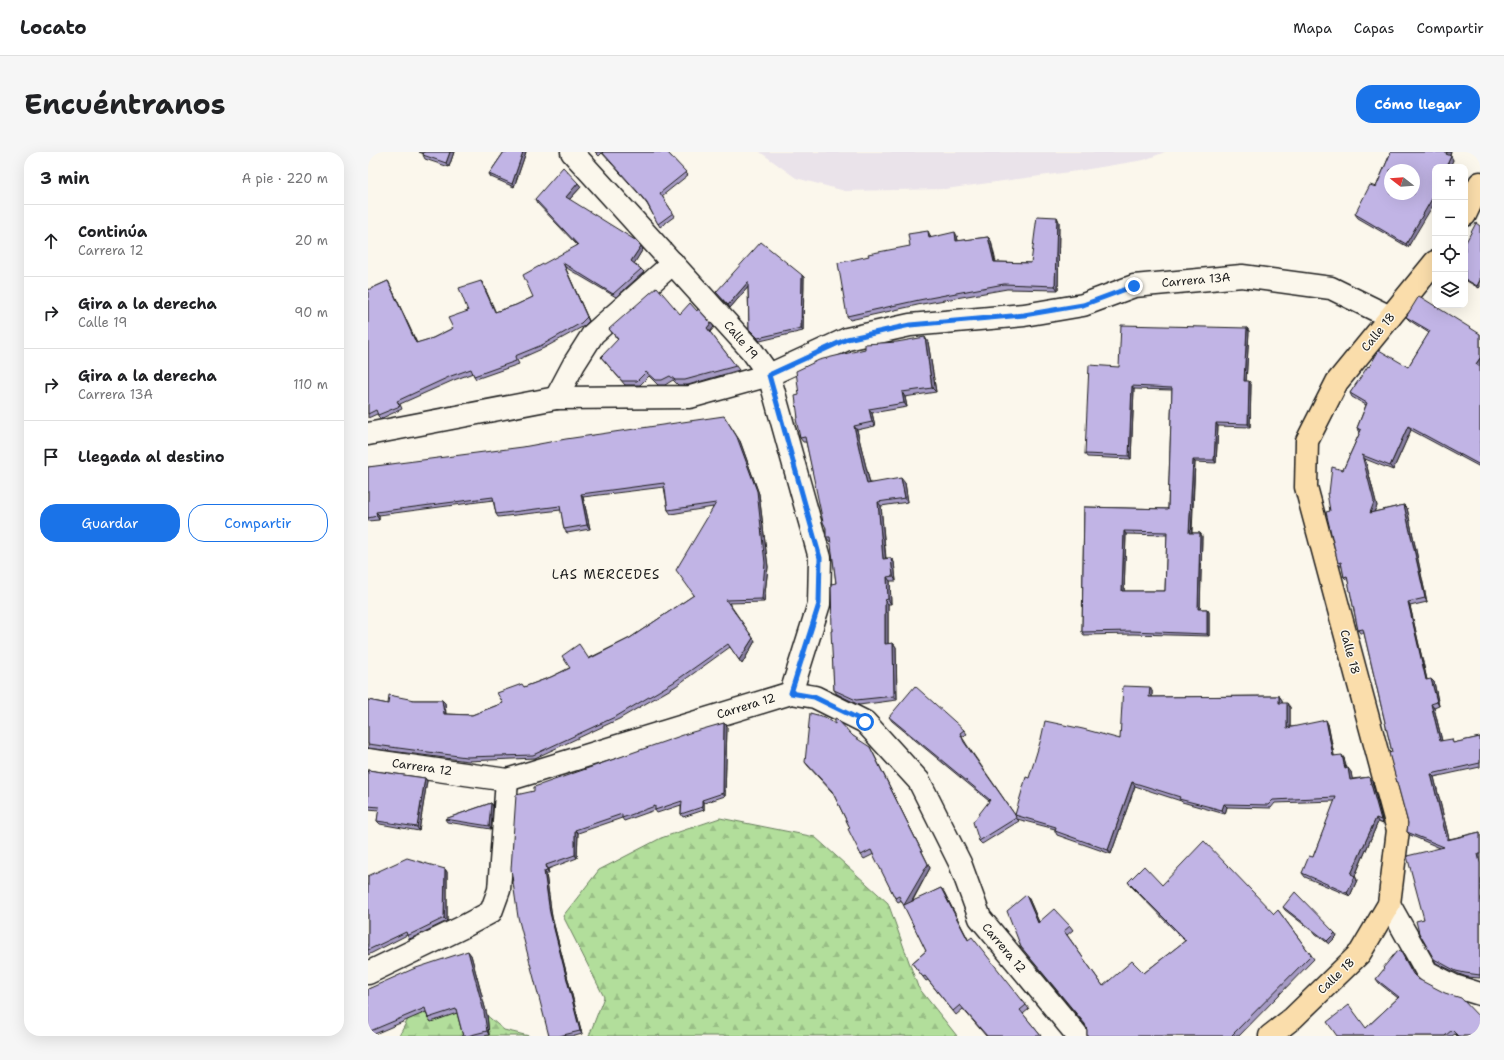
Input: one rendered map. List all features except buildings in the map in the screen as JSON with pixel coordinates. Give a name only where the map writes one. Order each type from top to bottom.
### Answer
[{"type":"main road","points":[[1468,209],[1480,183]]},
{"type":"main road","name":"Calle 18","points":[[1270,1036],[1293,1018],[1360,953],[1389,904],[1398,830],[1306,487],[1307,441],[1337,382],[1432,266]]},
{"type":"street","name":"Calle 19","points":[[572,152],[752,351],[769,375],[820,558],[819,604],[791,693]]},
{"type":"street","points":[[556,398],[574,364],[593,334],[673,263]]},
{"type":"street","name":"Carrera 13A","points":[[368,434],[556,398],[690,397],[769,375],[847,339],[910,325],[1024,315],[1083,305],[1134,286],[1242,276],[1331,288],[1390,316]]},
{"type":"street","name":"Carrera 12","points":[[368,760],[507,780],[791,693],[814,697],[865,722],[919,781],[960,863],[980,918],[1078,1036]]},
{"type":"street","points":[[368,973],[491,912],[499,890],[507,780]]},
{"type":"street","points":[[1389,904],[1427,972],[1454,986],[1480,994]]},
{"type":"shaded area","points":[[760,152],[1165,152],[1144,160],[1077,171],[945,189],[845,191],[796,178]]},
{"type":"green space","points":[[720,818],[815,837],[888,903],[918,987],[957,1036],[589,1036],[604,997],[563,916],[599,870],[661,838]]},
{"type":"green space","points":[[427,984],[464,996],[504,1030],[529,1036],[399,1036]]},
{"type":"district","name":"LAS MERCEDES","points":[[606,574]]},
{"type":"route","points":[[865,722],[814,697],[791,693],[819,604],[820,558],[769,375],[847,339],[910,325],[1024,315],[1083,305],[1134,286]]}]
